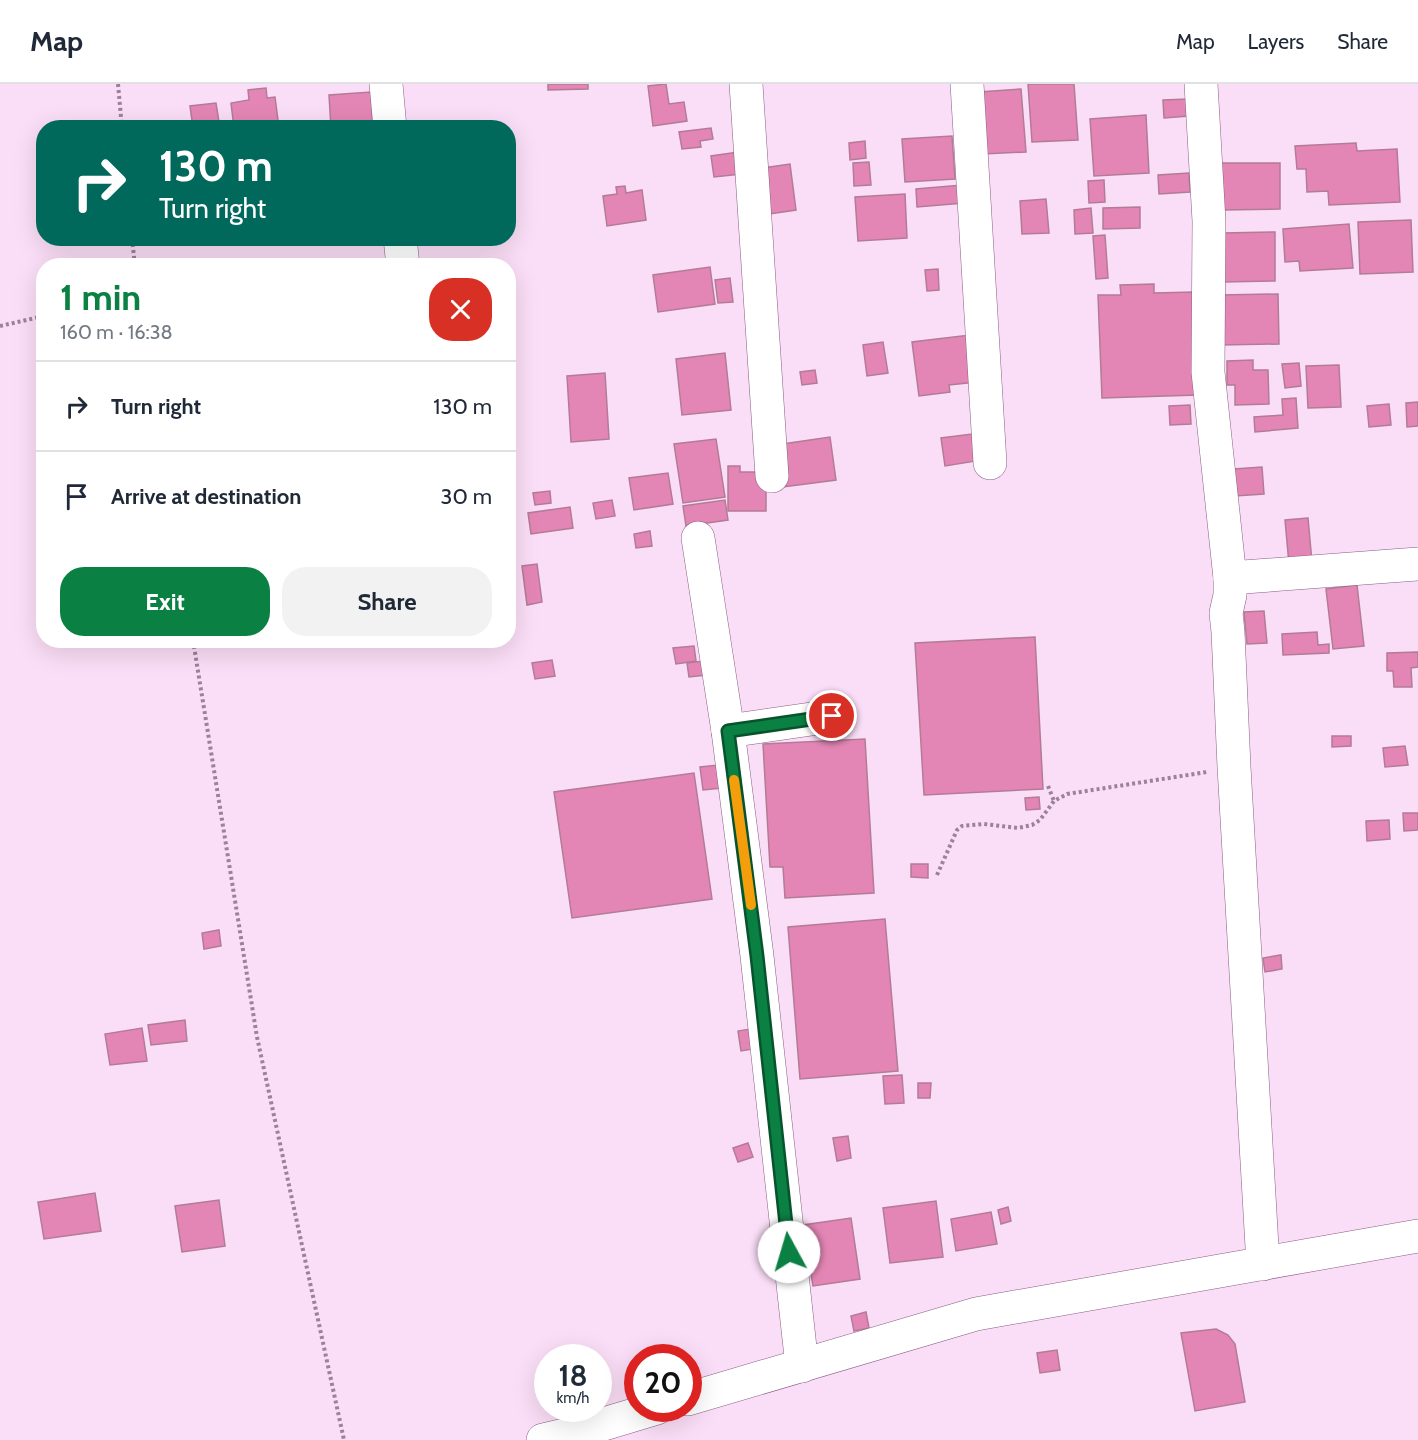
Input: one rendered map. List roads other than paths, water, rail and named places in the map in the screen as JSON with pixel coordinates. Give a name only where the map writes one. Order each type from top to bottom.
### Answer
[{"type":"street","points":[[386,84],[389,120]]},
{"type":"street","points":[[746,84],[772,476]]},
{"type":"street","points":[[967,84],[990,463]]},
{"type":"street","points":[[1201,84],[1209,221],[1208,372],[1230,578],[1230,595],[1226,614],[1263,1264]]},
{"type":"street","points":[[698,538],[728,731],[757,956],[802,1366]]},
{"type":"street","points":[[1230,578],[1418,564]]},
{"type":"street","points":[[728,731],[832,716]]},
{"type":"street","points":[[702,1395],[976,1314],[1418,1236]]},
{"type":"street","points":[[543,1440],[624,1418]]}]
